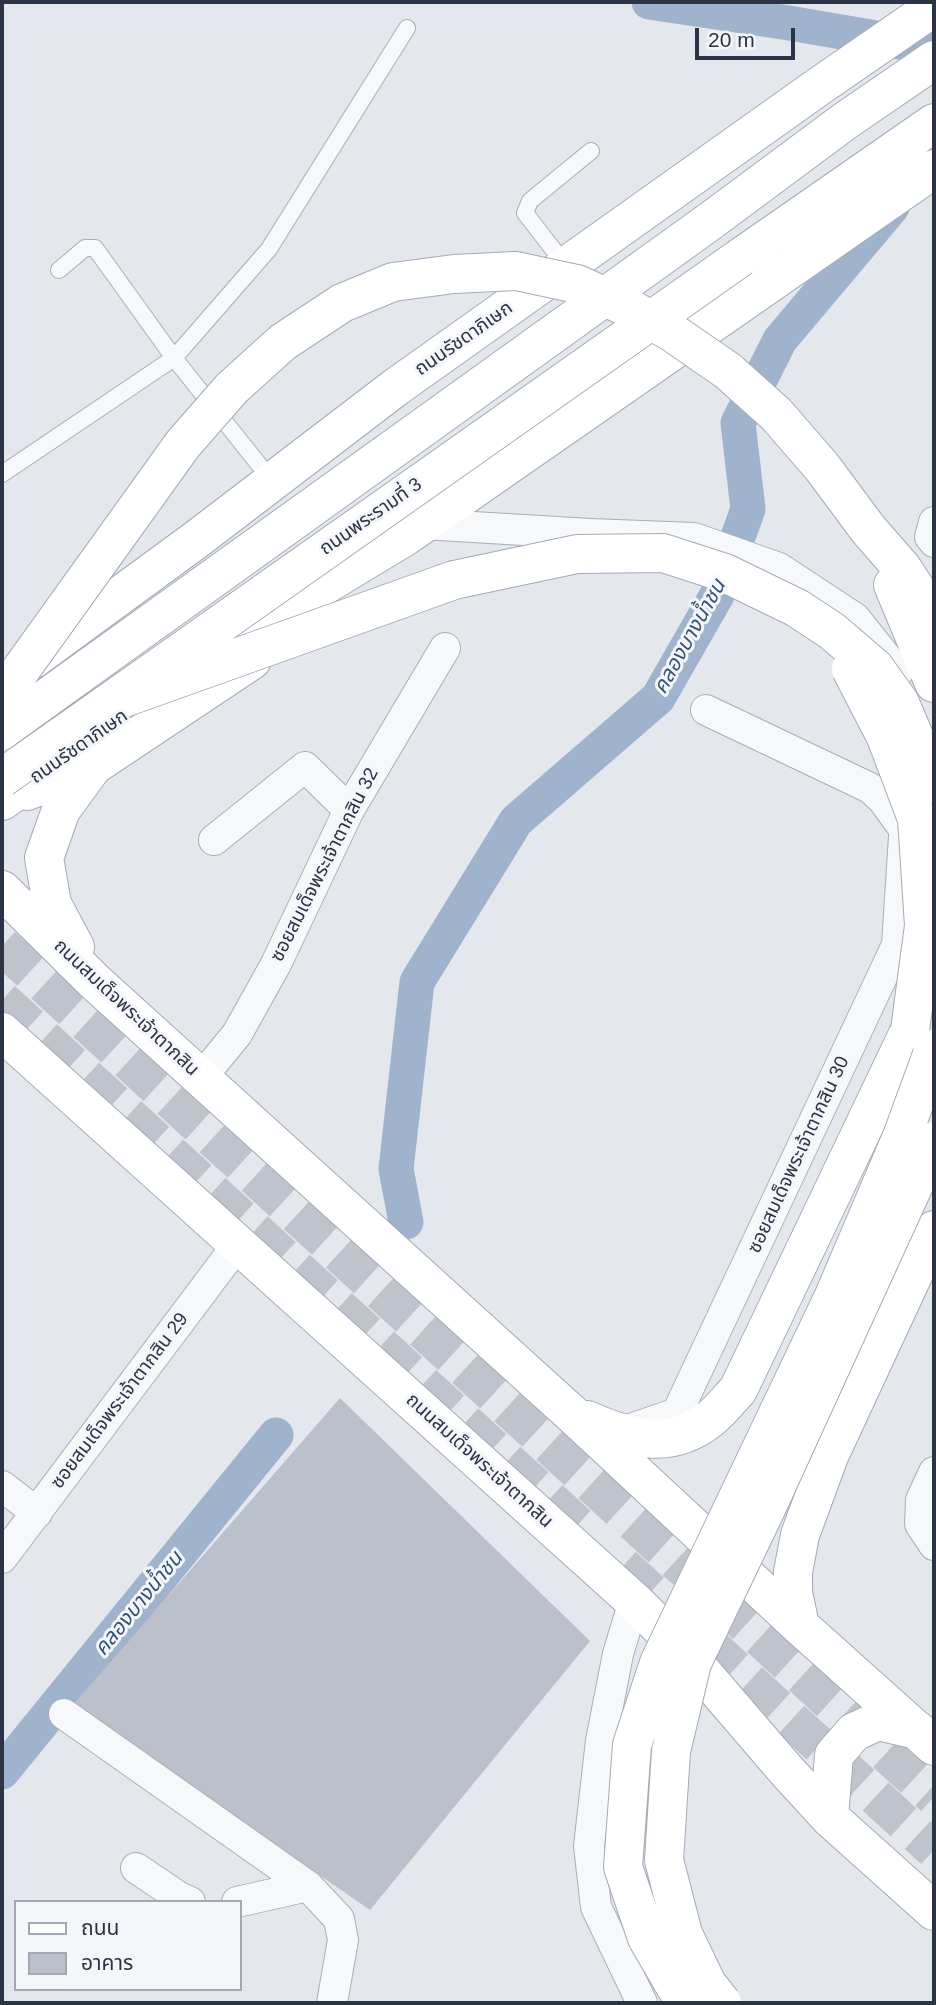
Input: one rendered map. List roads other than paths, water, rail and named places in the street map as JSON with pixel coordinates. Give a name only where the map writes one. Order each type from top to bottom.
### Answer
[{"type":"main road","name":"ถนนรัชดาภิเษก","points":[[2,682],[396,387],[934,7]]},
{"type":"main road","points":[[2,730],[709,222],[845,121],[934,60]]},
{"type":"main road","name":"ถนนพระรามที่ 3","points":[[2,778],[107,704],[246,620],[741,257],[934,123]]},
{"type":"main road","name":"ถนนรัชดาภิเษก","points":[[2,801],[93,766],[306,624],[415,530],[934,169]]},
{"type":"main road","points":[[2,696],[183,444],[232,388],[283,341],[342,303],[393,282],[454,274],[516,271],[578,284],[673,333],[728,371],[776,414],[822,467],[902,568],[934,617]]},
{"type":"main road","points":[[868,528],[934,683]]},
{"type":"main road","name":"ถนนรัชดาภิเษก","points":[[2,801],[246,620],[415,530]]},
{"type":"main road","points":[[197,538],[191,570],[198,594],[218,614],[246,620]]},
{"type":"main road","points":[[107,704],[454,580],[577,554],[663,553],[725,573],[797,608],[832,631],[875,668],[900,703],[934,784]]},
{"type":"main road","points":[[684,2003],[647,1938],[624,1867],[632,1745],[659,1662],[834,1296],[903,1134],[922,1039],[924,926],[917,819],[886,737],[832,631]]},
{"type":"main road","points":[[93,766],[61,810],[44,858],[52,904],[94,981]]},
{"type":"main road","name":"ถนนสมเด็จพระเจ้าตากสิน","points":[[2,890],[94,981],[926,1738]]},
{"type":"main road","name":"ถนนสมเด็จพระเจ้าตากสิน","points":[[2,1032],[634,1601],[683,1650],[829,1817],[934,1911]]},
{"type":"main road","points":[[572,1414],[618,1433],[645,1439],[682,1436],[710,1419],[738,1390],[922,1039]]},
{"type":"main road","points":[[722,2003],[707,1984],[683,1934],[664,1860],[671,1751],[692,1663],[934,1141]]},
{"type":"main road","points":[[800,1626],[793,1592],[793,1572],[800,1535],[828,1456],[934,1230]]},
{"type":"main road","points":[[829,1817],[834,1755],[854,1732],[878,1721],[926,1738]]},
{"type":"street","points":[[934,522],[930,537],[934,542]]},
{"type":"street","points":[[415,530],[694,538],[779,568],[855,618],[898,673],[934,701]]},
{"type":"street","name":"ซอยสมเด็จพระเจ้าตากสิน 32","points":[[201,1078],[237,1034],[270,975],[349,810],[445,648]]},
{"type":"street","name":"ซอยสมเด็จพระเจ้าตากสิน 30","points":[[618,1433],[677,1413],[897,946],[906,752],[898,673]]},
{"type":"street","points":[[706,710],[870,788],[883,800],[904,829]]},
{"type":"street","points":[[906,752],[934,736]]},
{"type":"street","points":[[214,841],[305,767],[349,810]]},
{"type":"street","name":"ซอยสมเด็จพระเจ้าตากสิน 29","points":[[2,1558],[238,1244]]},
{"type":"street","points":[[934,1472],[921,1500],[920,1524],[934,1545]]},
{"type":"street","points":[[2,1486],[37,1513]]},
{"type":"street","points":[[634,1601],[618,1654],[601,1741],[589,1846],[596,1907],[642,2003]]},
{"type":"street","points":[[64,1714],[308,1886],[339,1919],[343,1940],[332,2003]]},
{"type":"street","points":[[136,1868],[186,1900]]},
{"type":"street","points":[[242,1901],[308,1886]]},
{"type":"lane","points":[[2,474],[174,358],[269,249],[407,27]]},
{"type":"lane","points":[[566,266],[525,213],[530,201],[591,151]]},
{"type":"lane","points":[[59,270],[85,248],[95,248],[174,358],[272,481]]},
{"type":"waterway","name":"คลองบางน้ำชน","points":[[649,2],[934,48]]},
{"type":"waterway","name":"คลองบางน้ำชน","points":[[406,1222],[396,1169],[417,982],[516,821],[658,698],[717,595],[748,509],[738,423],[780,340],[892,207]]},
{"type":"waterway","name":"คลองบางน้ำชน","points":[[2,1772],[276,1435]]},
{"type":"tunnel","points":[[2,946],[934,1797]]},
{"type":"tunnel","points":[[2,1000],[578,1525]]},
{"type":"tunnel","points":[[623,1566],[934,1850]]}]
